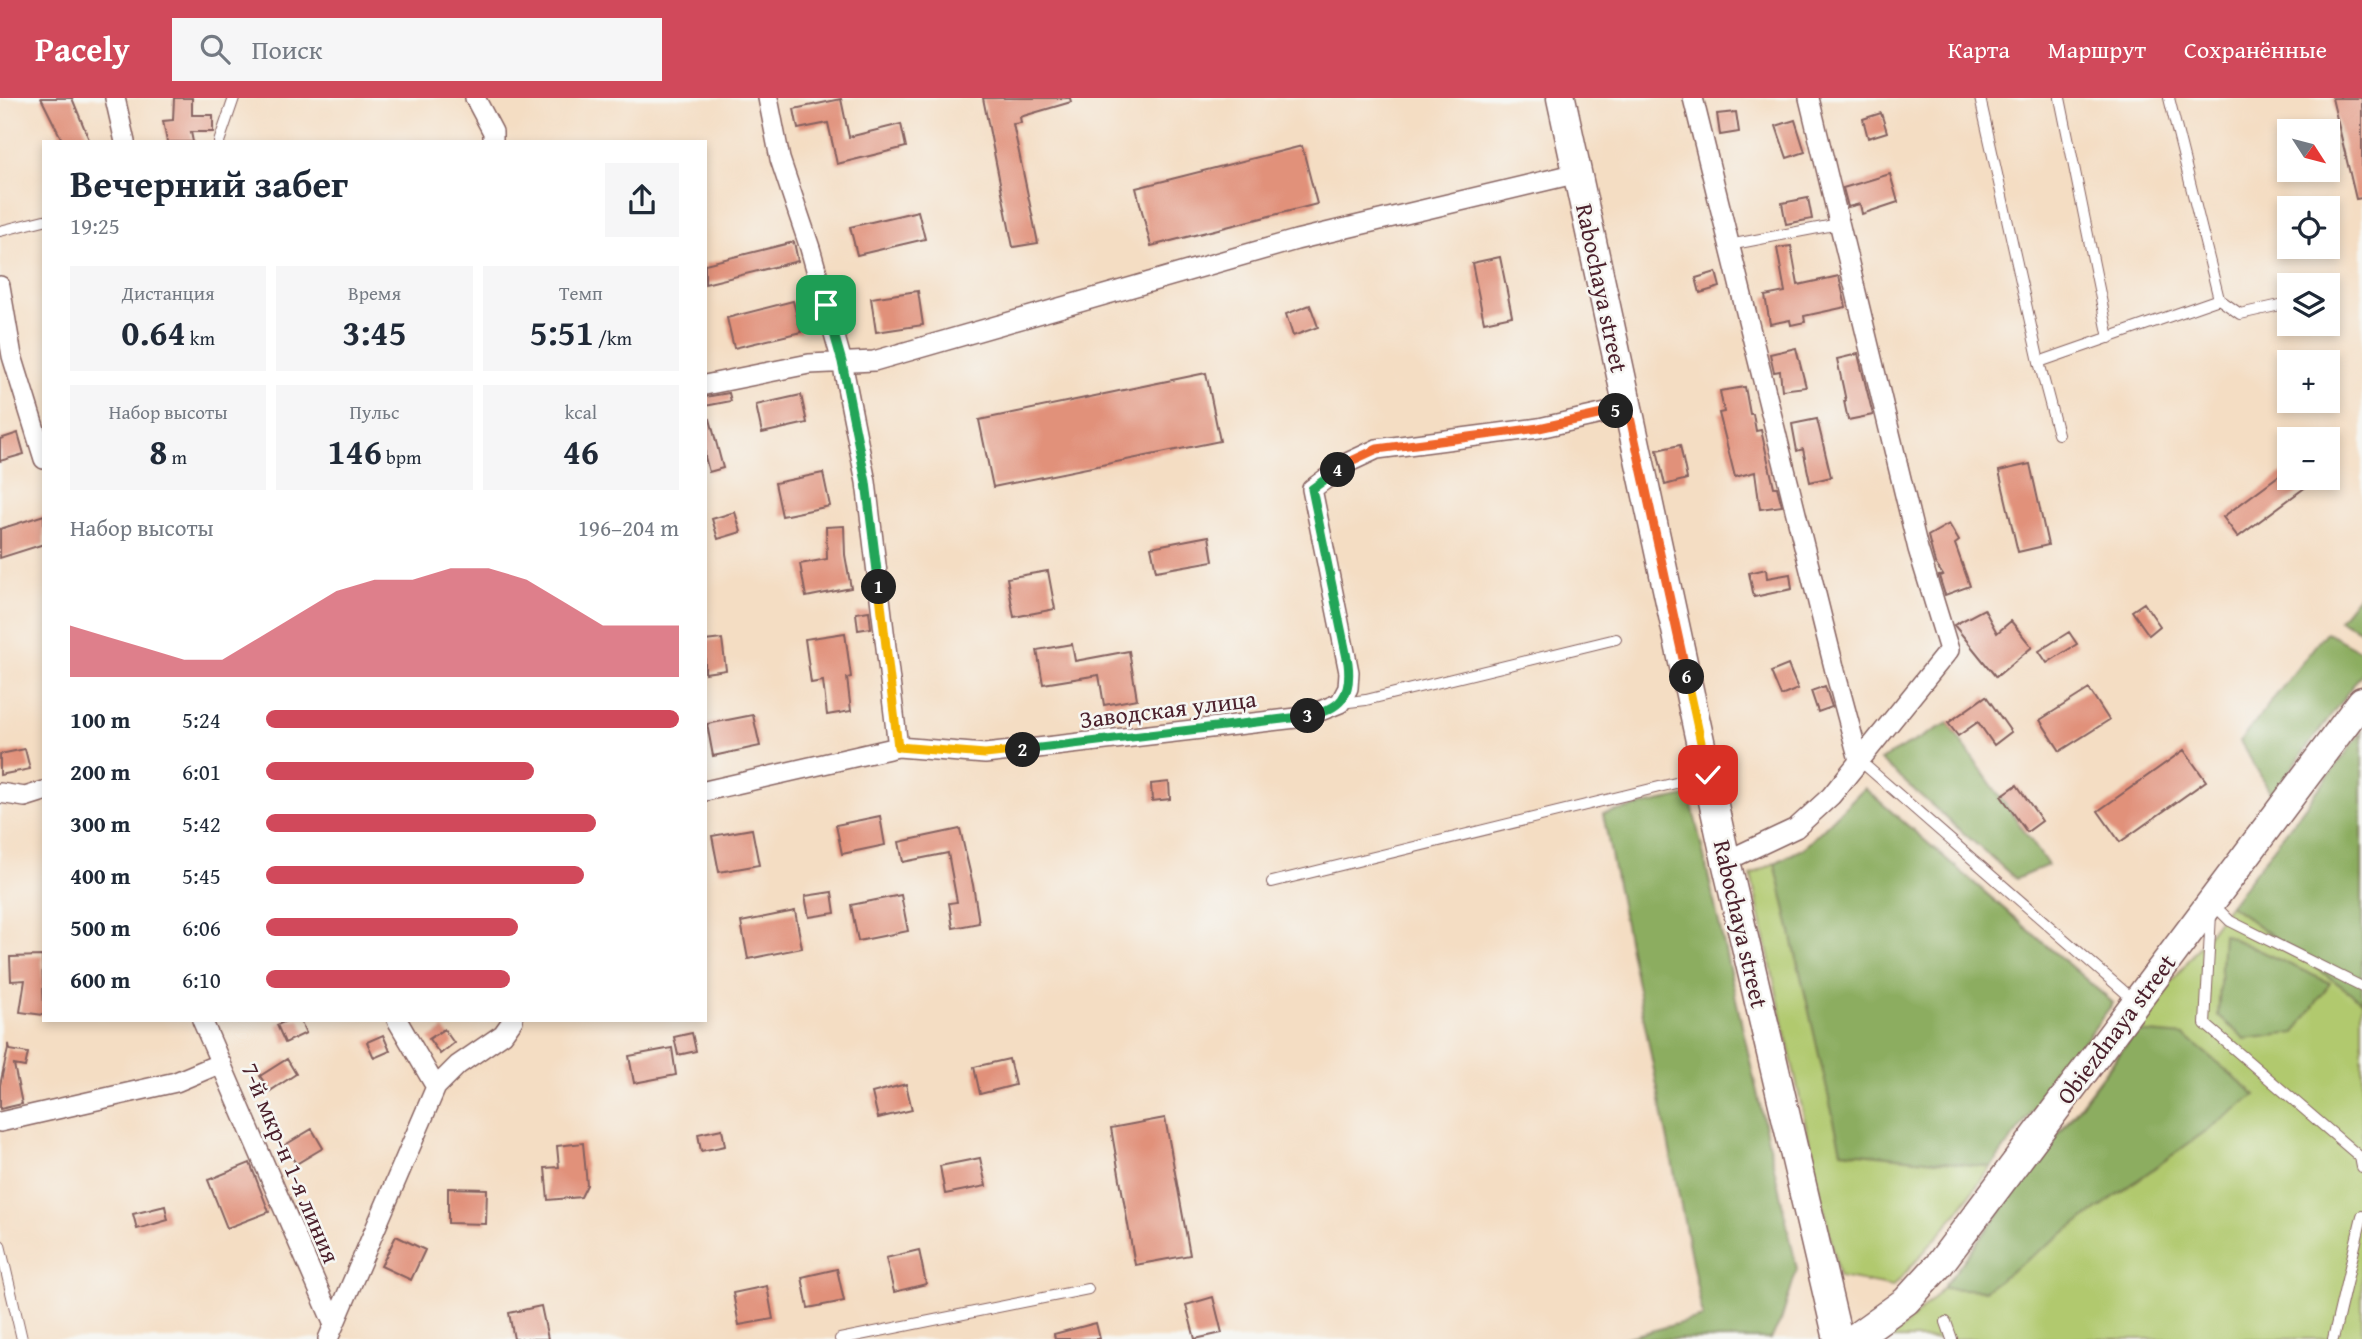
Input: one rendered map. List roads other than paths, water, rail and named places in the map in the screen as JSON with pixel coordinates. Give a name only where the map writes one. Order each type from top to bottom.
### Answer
[{"type":"street","points":[[114,98],[124,140]]},
{"type":"street","points":[[475,98],[493,132],[493,140]]},
{"type":"street","points":[[768,98],[780,159],[810,248],[842,362],[866,482],[898,747]]},
{"type":"street","name":"Rabochaya street","points":[[1561,98],[1726,861],[1838,1339]]},
{"type":"street","points":[[1693,98],[1859,760]]},
{"type":"street","points":[[1726,861],[1796,828],[1831,796],[1949,650],[1918,548],[1808,98]]},
{"type":"street","points":[[707,385],[809,363],[874,361],[1296,240],[1577,173]]},
{"type":"street","points":[[0,286],[12,356],[42,453]]},
{"type":"street","points":[[1340,703],[1346,696],[1349,681],[1348,663],[1312,489],[1347,463],[1377,449],[1539,428],[1628,408]]},
{"type":"street","name":"Obiezdnaya street","points":[[1853,1339],[1906,1301],[1939,1265],[2362,701]]},
{"type":"street","name":"Заводская улица","points":[[707,791],[898,747],[985,754],[1305,717],[1340,703]]},
{"type":"street","points":[[0,793],[25,797],[42,792]]},
{"type":"street","name":"7-й мкр-н 1-я линия","points":[[203,1022],[331,1332]]},
{"type":"street","points":[[398,1022],[436,1087]]},
{"type":"street","points":[[331,1332],[436,1087],[458,1065],[503,1034],[512,1022]]},
{"type":"street","points":[[0,1122],[176,1082],[221,1063]]},
{"type":"lane","points":[[220,140],[234,98]]},
{"type":"lane","points":[[1980,98],[2039,362],[2058,434]]},
{"type":"lane","points":[[2060,98],[2109,338]]},
{"type":"lane","points":[[2169,98],[2219,299],[2240,314],[2277,306]]},
{"type":"lane","points":[[0,231],[42,220]]},
{"type":"lane","points":[[1729,245],[1839,224]]},
{"type":"lane","points":[[2039,362],[2219,299]]},
{"type":"lane","points":[[1340,703],[1366,700],[1616,639]]},
{"type":"lane","points":[[1859,760],[2136,1002]]},
{"type":"lane","points":[[1272,882],[1708,775]]},
{"type":"lane","points":[[2212,902],[2230,921],[2362,987]]},
{"type":"lane","points":[[2212,902],[2205,1024],[2360,1157],[2362,1167]]},
{"type":"lane","points":[[2333,1339],[2362,1216]]},
{"type":"lane","points":[[0,1245],[22,1339]]},
{"type":"lane","points":[[840,1339],[1088,1289]]},
{"type":"lane","points":[[1945,1322],[1952,1339]]}]
